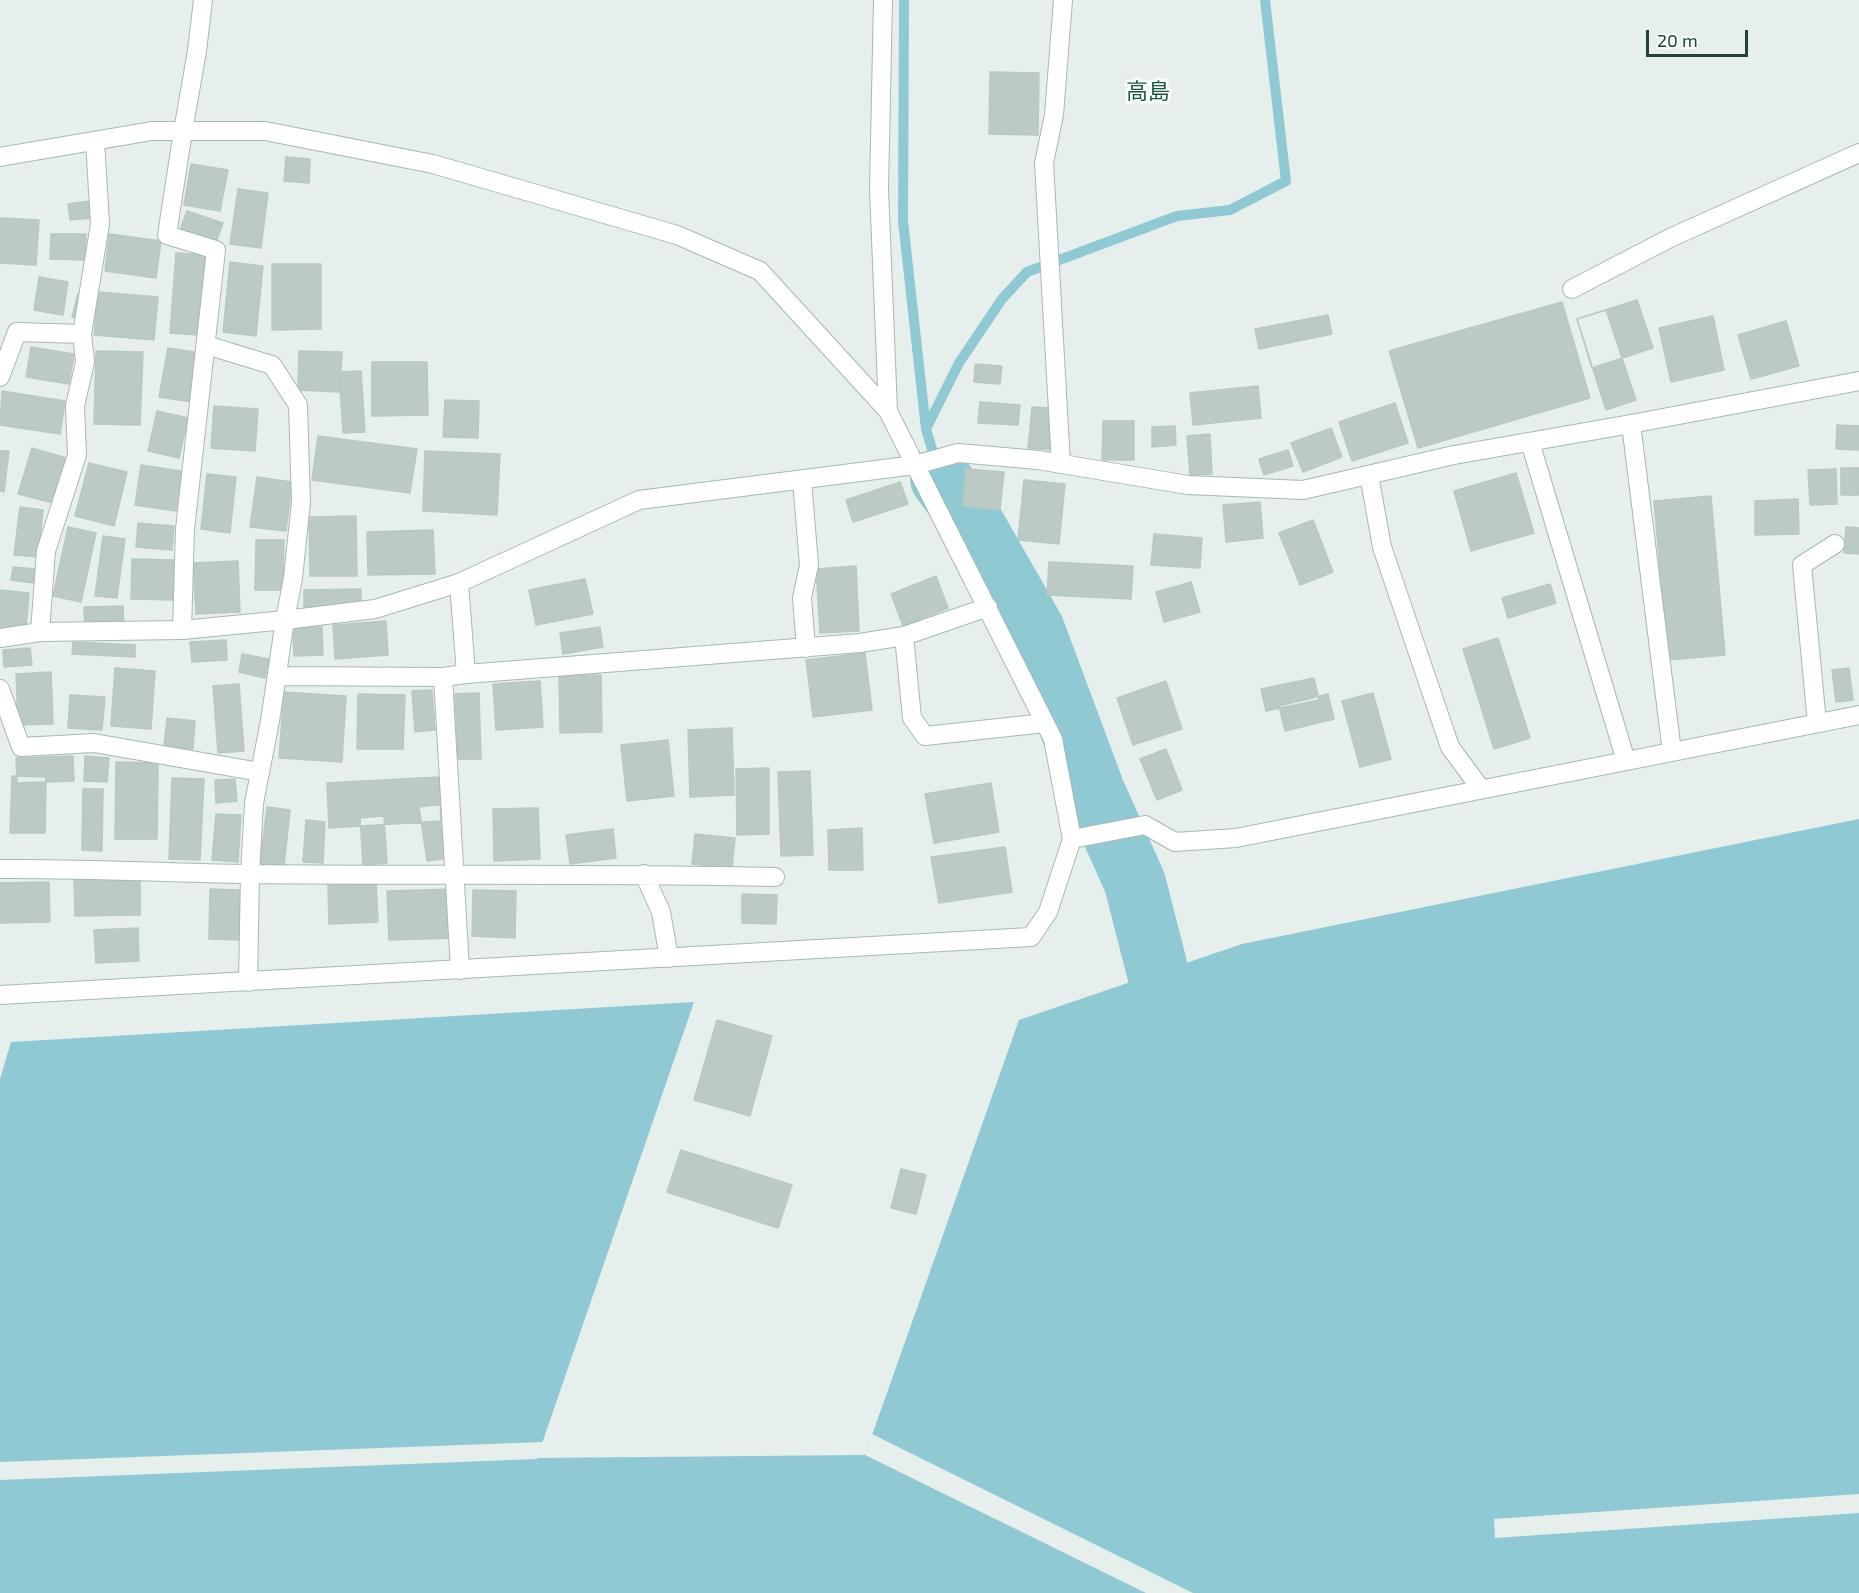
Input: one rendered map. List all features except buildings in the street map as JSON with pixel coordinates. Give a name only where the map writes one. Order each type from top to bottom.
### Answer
[{"type":"street","points":[[182,630],[185,529],[216,250],[167,235],[203,0]]},
{"type":"street","points":[[883,0],[879,189],[888,411]]},
{"type":"street","points":[[1061,464],[1044,163],[1054,115],[1063,0]]},
{"type":"street","points":[[0,157],[152,131],[265,131],[433,165],[677,235],[760,271],[888,411],[1053,739],[1072,840],[1048,912],[1031,937],[0,995]]},
{"type":"street","points":[[40,632],[46,551],[77,455],[75,406],[85,362],[82,334],[100,224],[95,141]]},
{"type":"street","points":[[1572,289],[1670,238],[1859,153]]},
{"type":"street","points":[[0,377],[17,332],[82,334]]},
{"type":"street","points":[[206,345],[272,365],[298,405],[301,502],[277,676],[254,803],[249,874],[248,982]]},
{"type":"street","points":[[0,638],[40,632],[182,630],[375,609],[459,583],[639,500],[915,465],[958,453],[1038,460],[1188,485],[1303,490],[1454,455],[1859,381]]},
{"type":"street","points":[[1631,424],[1672,752]]},
{"type":"street","points":[[1530,442],[1626,761]]},
{"type":"street","points":[[1369,475],[1382,547],[1450,747],[1480,789]]},
{"type":"street","points":[[802,480],[809,565],[802,598],[806,648]]},
{"type":"street","points":[[1817,723],[1802,565],[1835,543]]},
{"type":"street","points":[[459,583],[466,674]]},
{"type":"street","points":[[277,676],[443,677],[860,643],[904,636],[988,607]]},
{"type":"street","points":[[904,636],[912,718],[925,736],[1045,723]]},
{"type":"street","points":[[443,677],[460,970]]},
{"type":"street","points":[[0,689],[21,747],[94,743],[260,772]]},
{"type":"street","points":[[1072,840],[1145,825],[1175,842],[1236,838],[1859,715]]},
{"type":"street","points":[[0,869],[44,868],[249,874],[644,874],[775,877]]},
{"type":"street","points":[[644,874],[661,912],[669,958]]},
{"type":"water","points":[[1859,819],[1859,1593],[0,1593],[0,1079],[11,1042],[694,1002],[537,1458],[865,1455],[1019,1020],[1242,944]]},
{"type":"pier","points":[[872,1434],[1193,1593],[1146,1593],[865,1455]]},
{"type":"pier","points":[[543,1442],[537,1459],[0,1480],[0,1462]]},
{"type":"pier","points":[[1859,1494],[1859,1513],[1495,1538],[1494,1519]]},
{"type":"waterway","points":[[926,429],[959,363],[1002,299],[1027,272],[1177,216],[1230,210],[1286,181],[1265,0]]},
{"type":"waterway","points":[[904,2],[903,221],[926,429],[941,479]]},
{"type":"waterway","points":[[941,479],[970,518],[1034,630],[1094,791],[1135,883],[1158,973]]},
{"type":"district","name":"高島","points":[[1148,92]]}]
